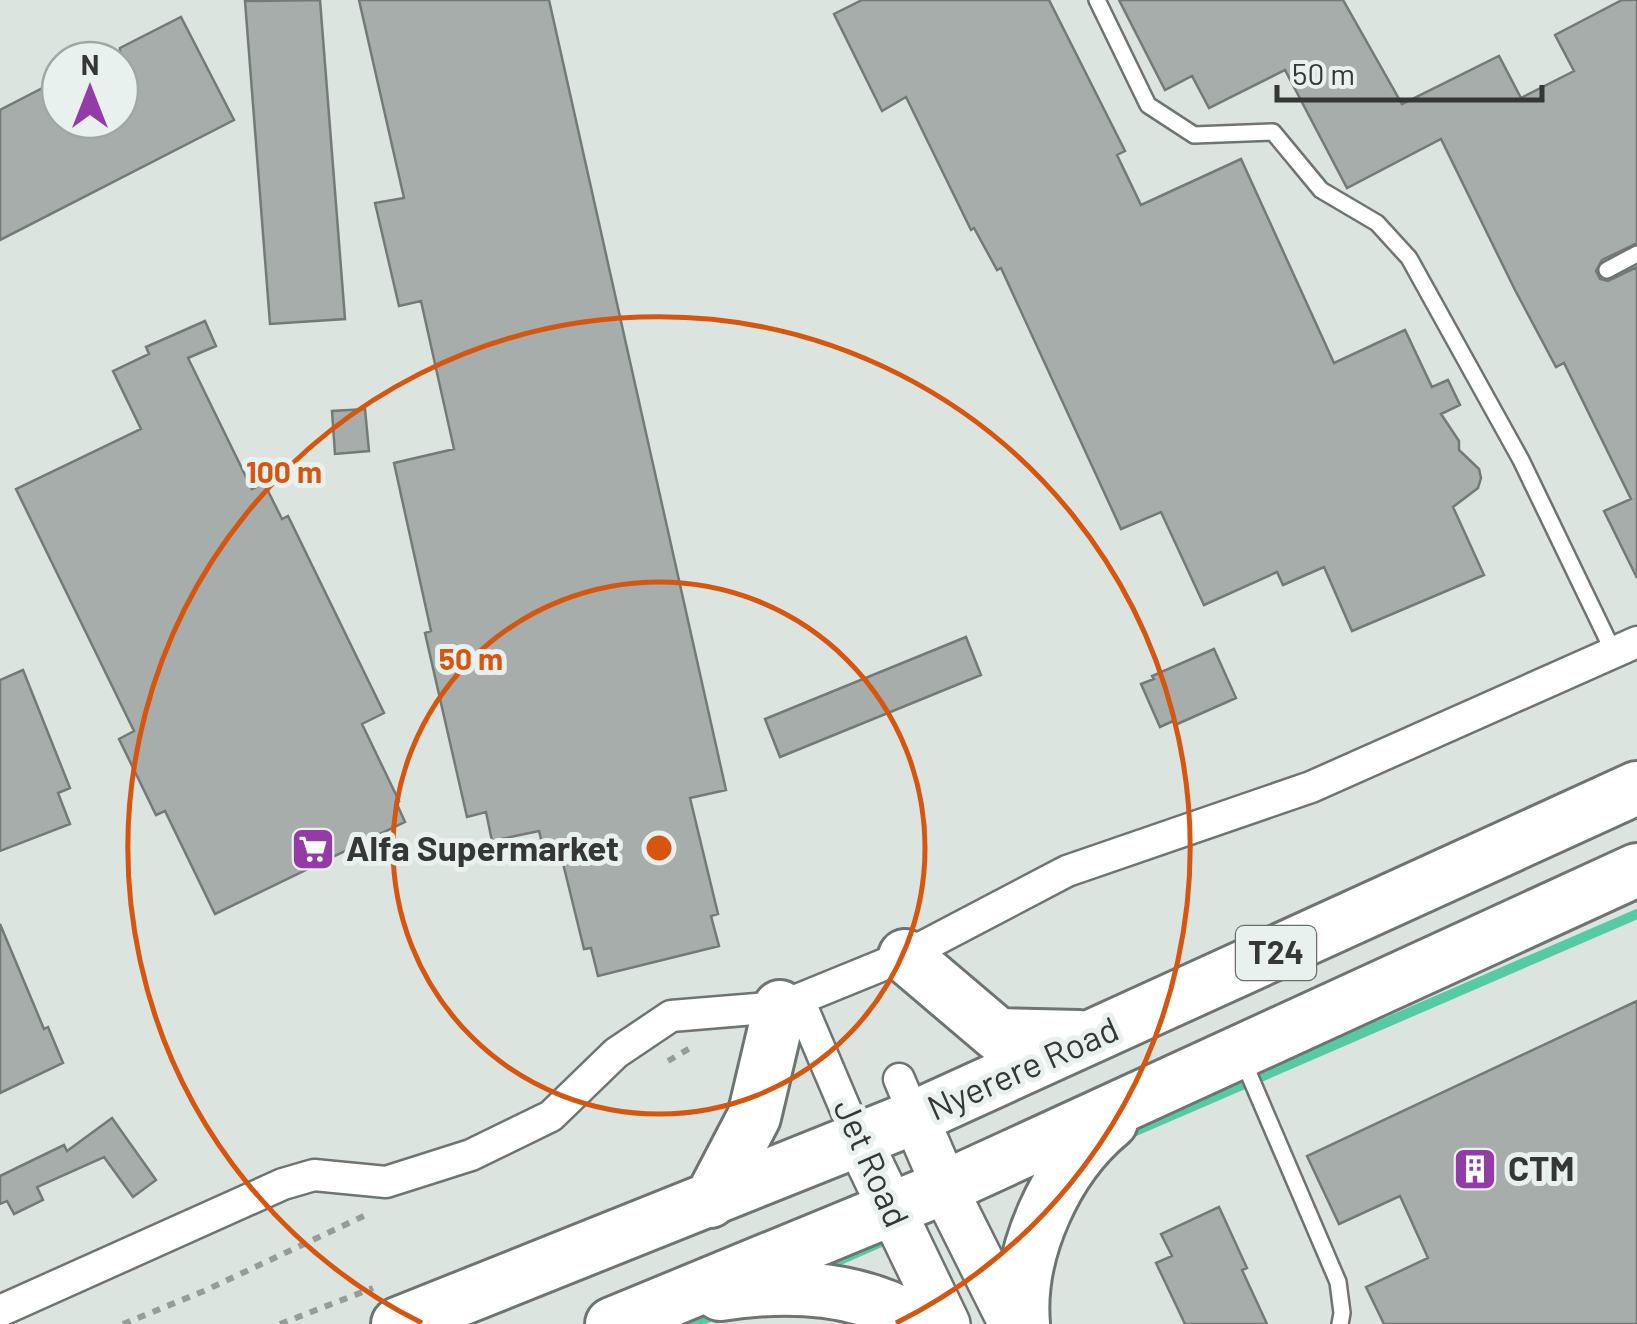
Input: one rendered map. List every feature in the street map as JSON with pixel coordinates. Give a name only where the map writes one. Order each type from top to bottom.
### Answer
[{"type":"highway","name":"Nyerere Road","points":[[398,1324],[859,1141],[907,1098],[1094,1037],[1637,788]]},
{"type":"highway","name":"T24","points":[[612,1324],[945,1187],[1637,870]]},
{"type":"highway","points":[[904,956],[998,1035],[1094,1037]]},
{"type":"highway","points":[[710,1201],[754,1117],[789,1004]]},
{"type":"highway","points":[[1023,1324],[1031,1255],[1065,1173],[1093,1137],[1149,1096]]},
{"type":"highway","points":[[663,1303],[738,1291],[848,1292],[897,1309],[922,1324]]},
{"type":"main road","name":"Jet Road","points":[[907,1098],[945,1187],[1012,1324]]},
{"type":"main road","name":"Jet Road","points":[[859,1141],[947,1324]]},
{"type":"street","points":[[0,1311],[283,1184],[314,1175],[386,1182],[471,1156],[551,1116],[616,1053],[671,1016],[789,1004],[904,956],[1067,871],[1311,787],[1625,647]]},
{"type":"street","name":"Jet Road","points":[[789,1004],[859,1141]]},
{"type":"lane","points":[[1096,0],[1148,105],[1194,135],[1273,132],[1321,190],[1377,224],[1409,258],[1625,647]]},
{"type":"lane","points":[[1607,270],[1637,254]]},
{"type":"lane","points":[[1240,1054],[1338,1282],[1340,1324]]},
{"type":"path","points":[[653,1070],[703,1040]]},
{"type":"path","points":[[123,1324],[204,1291],[374,1211]]},
{"type":"building","points":[[320,0],[345,319],[270,324],[245,1]]},
{"type":"building","points":[[359,0],[549,0],[726,790],[690,798],[718,914],[711,916],[719,946],[598,976],[591,948],[584,949],[559,847],[544,851],[539,831],[492,841],[486,812],[467,817],[425,633],[431,631],[394,463],[454,449],[421,301],[399,306],[375,203],[404,198]]},
{"type":"building","points":[[862,0],[1049,0],[1125,151],[1117,155],[1141,205],[1241,159],[1334,363],[1405,330],[1432,387],[1448,380],[1460,405],[1441,414],[1459,441],[1459,450],[1479,469],[1481,478],[1478,488],[1453,507],[1484,575],[1352,631],[1324,567],[1283,585],[1277,572],[1204,605],[1161,512],[1121,529],[1001,268],[997,270],[974,228],[971,230],[906,97],[882,111],[834,14]]},
{"type":"building","points":[[1119,0],[1343,0],[1402,104],[1499,56],[1521,98],[1574,71],[1555,35],[1622,0],[1637,0],[1637,243],[1602,260],[1596,271],[1600,279],[1608,281],[1637,267],[1637,578],[1604,511],[1631,499],[1564,363],[1556,367],[1515,290],[1441,139],[1347,188],[1285,70],[1209,108],[1192,76],[1165,90]]},
{"type":"building","points":[[181,17],[234,120],[0,240],[0,110],[40,89],[40,140],[140,140],[140,40],[136,40]]},
{"type":"building","points":[[205,321],[216,346],[188,358],[252,489],[264,483],[282,519],[288,516],[384,713],[362,724],[405,822],[215,914],[165,811],[156,815],[119,739],[134,731],[16,489],[141,429],[113,371],[149,354],[146,347]]},
{"type":"building","points":[[365,409],[369,451],[335,454],[332,411]]},
{"type":"building","points":[[966,637],[981,675],[780,757],[765,719]]},
{"type":"building","points":[[1214,649],[1236,698],[1175,725],[1173,721],[1160,727],[1141,684]]},
{"type":"building","points":[[23,670],[70,788],[58,793],[70,824],[0,851],[0,680]]},
{"type":"building","points":[[0,924],[44,1029],[48,1027],[63,1063],[0,1093]]},
{"type":"building","name":"CTM","points":[[1637,1001],[1637,1324],[1384,1324],[1366,1287],[1428,1258],[1400,1196],[1339,1224],[1307,1156]]},
{"type":"building","points":[[112,1118],[156,1180],[133,1197],[104,1157],[37,1187],[43,1200],[14,1214],[7,1201],[0,1204],[0,1176],[64,1145],[67,1151]]},
{"type":"building","points":[[1219,1207],[1267,1324],[1185,1324],[1156,1263],[1172,1256],[1161,1234]]},
{"type":"waterway","points":[[1124,1136],[1637,914]]},
{"type":"waterway","points":[[817,1270],[888,1239]]},
{"type":"waterway","points":[[693,1324],[719,1313]]},
{"type":"place","name":"Alfa Supermarket","points":[[313,849]]},
{"type":"place","name":"CTM","points":[[1475,1169]]}]
